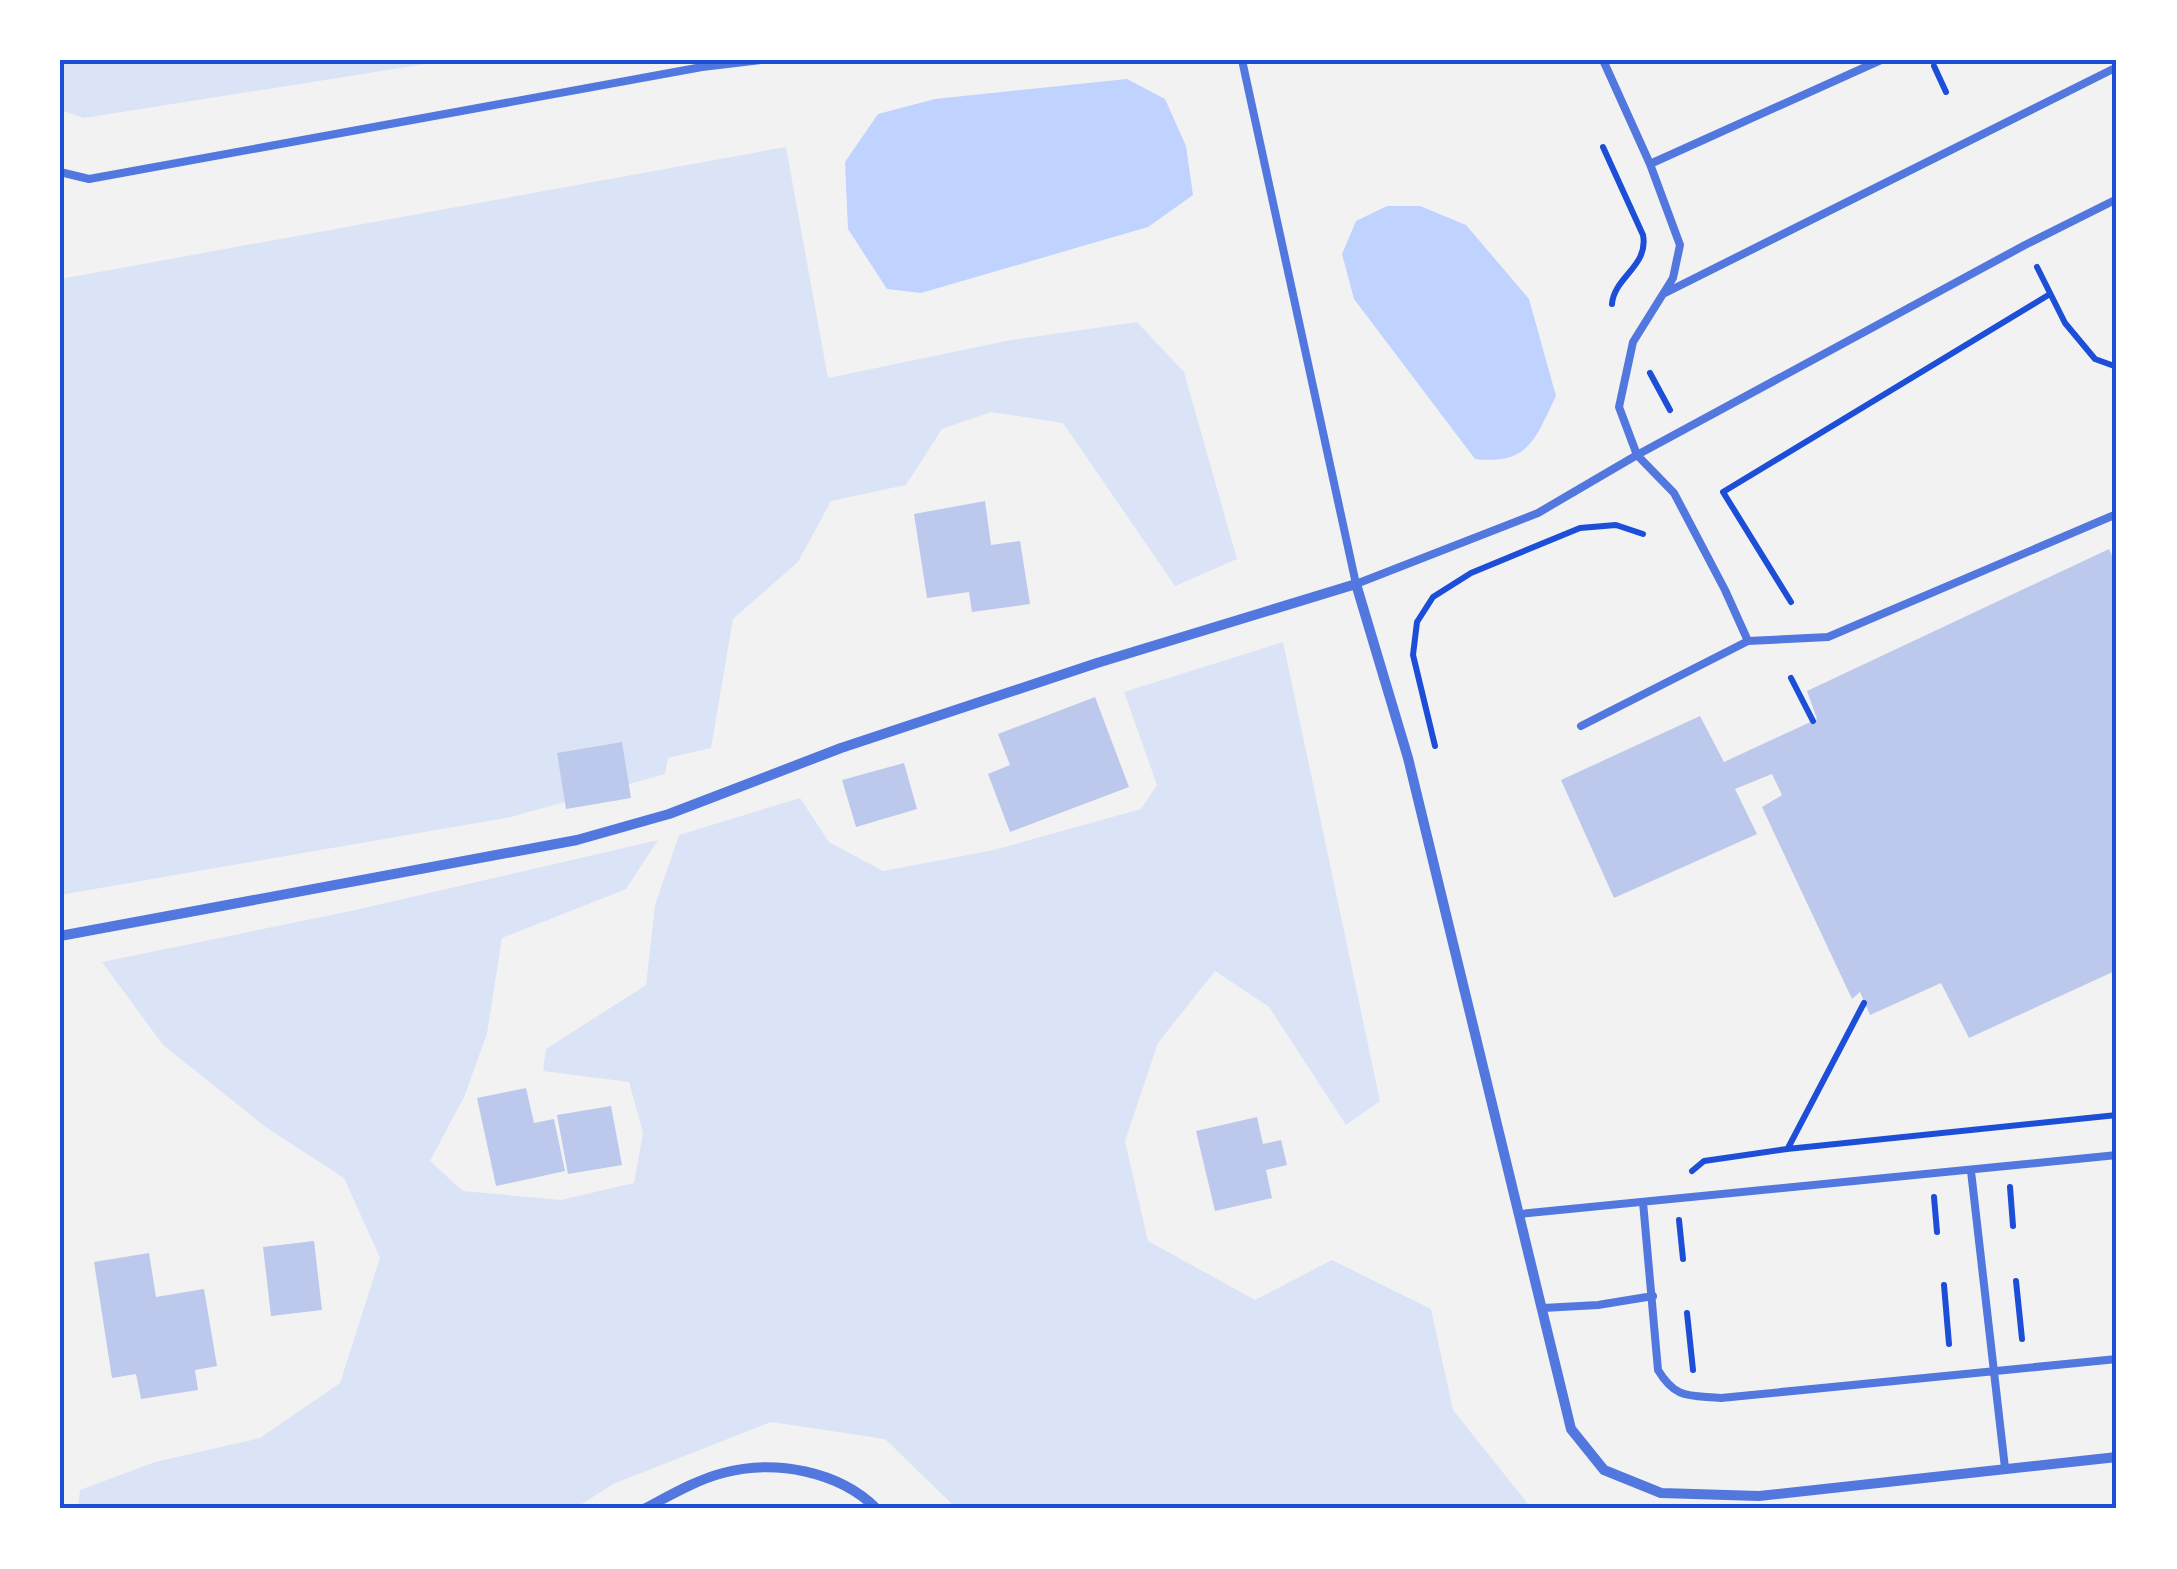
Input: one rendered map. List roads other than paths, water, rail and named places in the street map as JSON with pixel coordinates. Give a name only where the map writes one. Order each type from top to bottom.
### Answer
[{"type":"street","points":[[60,936],[465,864],[596,835],[670,814],[841,748],[1042,681],[1356,584],[1408,758],[1572,1429],[1604,1470],[1661,1493],[1759,1496],[2117,1457]]},
{"type":"street","points":[[644,1509],[723,1472],[768,1467],[810,1472],[857,1490],[876,1509]]},
{"type":"lane","points":[[60,172],[89,179],[702,67],[760,60]]},
{"type":"lane","points":[[1242,60],[1356,584],[1538,513],[1637,454],[2024,245],[2117,199]]},
{"type":"lane","points":[[1603,60],[1650,164],[1680,245],[1673,278],[1633,342],[1619,406],[1637,454],[1674,493],[1726,590],[1748,641]]},
{"type":"lane","points":[[1650,164],[1881,60]]},
{"type":"lane","points":[[1664,294],[2117,67]]},
{"type":"lane","points":[[1581,726],[1748,641],[1828,637],[2112,516]]},
{"type":"lane","points":[[1520,1214],[2117,1155]]},
{"type":"lane","points":[[1971,1172],[2005,1468]]},
{"type":"lane","points":[[1643,1202],[1658,1370],[1669,1389],[1685,1396],[1721,1398],[2117,1359]]},
{"type":"lane","points":[[1543,1308],[1653,1296]]},
{"type":"water","points":[[1127,79],[1165,99],[1186,146],[1193,195],[1148,227],[921,293],[887,289],[848,229],[845,162],[878,114],[935,99]]},
{"type":"water","points":[[1387,206],[1420,206],[1466,225],[1529,299],[1556,396],[1535,436],[1519,453],[1493,460],[1475,459],[1354,299],[1342,254],[1356,221]]}]
